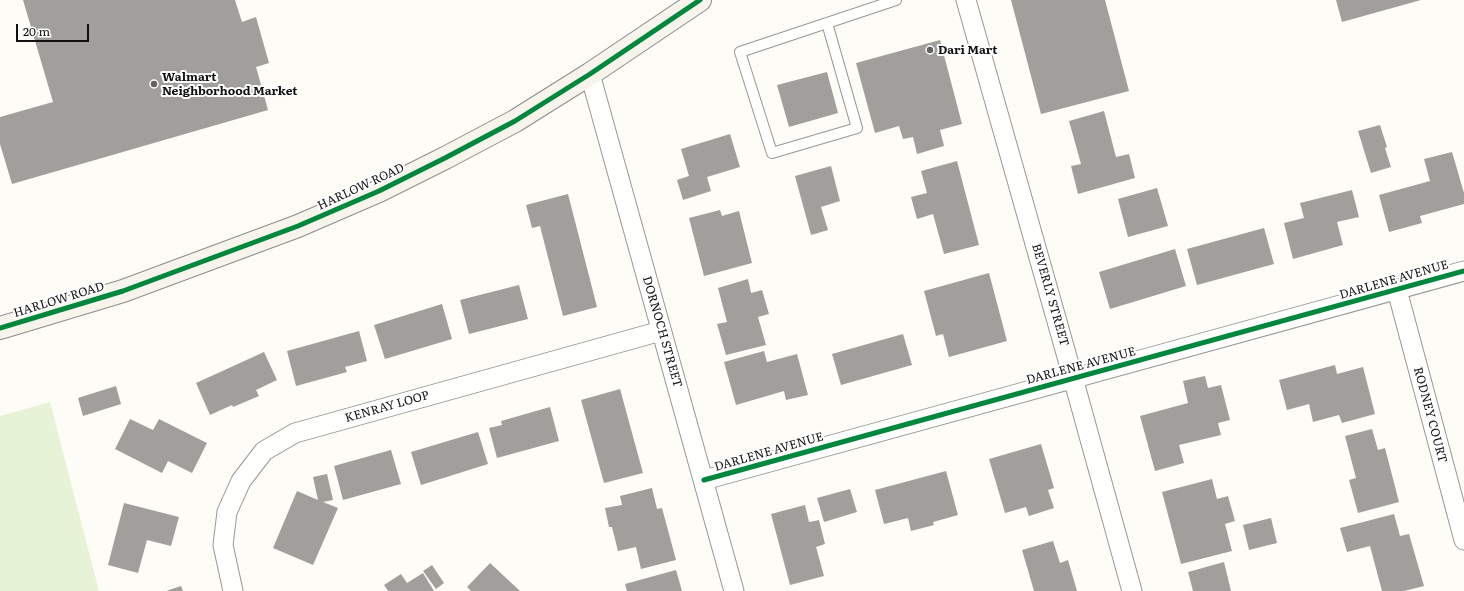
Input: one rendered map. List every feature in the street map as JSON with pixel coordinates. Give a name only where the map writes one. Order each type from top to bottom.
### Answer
[{"type":"main road","name":"HARLOW ROAD","points":[[0,328],[124,291],[298,226],[379,191],[515,121],[590,74],[700,0]]},
{"type":"street","name":"BEVERLY STREET","points":[[966,0],[1132,591]]},
{"type":"street","name":"DORNOCH STREET","points":[[590,74],[734,591]]},
{"type":"street","name":"DARLENE AVENUE","points":[[704,480],[1464,271]]},
{"type":"street","name":"RODNEY COURT","points":[[1396,290],[1464,540]]},
{"type":"street","name":"KENRAY LOOP","points":[[233,591],[223,545],[227,512],[241,481],[264,451],[295,433],[661,331]]},
{"type":"lane","points":[[827,23],[857,128],[772,153],[740,52],[827,23],[896,0]]},
{"type":"green space","points":[[50,402],[99,591],[0,591],[0,416]]},
{"type":"building","name":"Walmart Neighborhood Market","points":[[23,0],[235,0],[242,22],[256,17],[269,63],[256,67],[268,110],[12,184],[0,144],[0,117],[53,102]]},
{"type":"building","points":[[1011,0],[1105,0],[1129,91],[1041,114]]},
{"type":"building","points":[[1336,0],[1421,0],[1342,22]]},
{"type":"building","points":[[940,40],[962,124],[940,130],[944,146],[917,154],[913,137],[903,139],[899,126],[875,133],[856,63]]},
{"type":"building","points":[[827,72],[838,113],[789,127],[777,85]]},
{"type":"building","points":[[1104,111],[1116,157],[1129,154],[1135,178],[1078,194],[1071,166],[1081,164],[1069,121]]},
{"type":"building","points":[[1380,125],[1391,167],[1371,173],[1358,131]]},
{"type":"building","points":[[730,134],[740,167],[707,177],[711,191],[683,200],[677,180],[689,176],[681,149]]},
{"type":"building","points":[[1452,152],[1464,193],[1464,204],[1420,216],[1422,223],[1389,232],[1379,195],[1430,181],[1424,159]]},
{"type":"building","points":[[957,161],[979,245],[944,254],[933,214],[917,219],[911,197],[927,193],[921,171]]},
{"type":"building","points":[[831,166],[840,201],[821,207],[828,230],[811,235],[795,176]]},
{"type":"building","points":[[1157,188],[1168,226],[1128,237],[1118,199]]},
{"type":"building","points":[[1352,190],[1359,217],[1337,222],[1343,245],[1293,259],[1284,223],[1304,218],[1300,203]]},
{"type":"building","points":[[568,194],[597,307],[563,316],[540,226],[532,228],[526,205]]},
{"type":"building","points":[[720,210],[722,216],[739,211],[752,263],[704,276],[689,218]]},
{"type":"building","points":[[1264,228],[1274,264],[1197,285],[1187,249]]},
{"type":"building","points":[[1175,249],[1186,286],[1110,309],[1099,272]]},
{"type":"building","points":[[989,273],[1007,341],[949,357],[943,334],[936,336],[924,291]]},
{"type":"building","points":[[748,279],[751,293],[762,290],[769,314],[758,317],[766,345],[726,355],[717,324],[727,322],[718,288]]},
{"type":"building","points":[[519,285],[528,319],[469,334],[460,300]]},
{"type":"building","points":[[442,304],[452,339],[385,359],[374,325]]},
{"type":"building","points":[[359,331],[367,361],[345,367],[347,372],[296,386],[287,351]]},
{"type":"building","points":[[903,334],[912,365],[841,385],[832,354]]},
{"type":"building","points":[[764,351],[767,362],[797,354],[808,395],[786,400],[784,391],[736,405],[724,362]]},
{"type":"building","points":[[264,352],[277,380],[256,390],[259,396],[233,407],[232,405],[210,415],[196,383]]},
{"type":"building","points":[[1335,365],[1337,374],[1363,367],[1375,414],[1342,423],[1339,415],[1313,422],[1309,404],[1287,410],[1279,380]]},
{"type":"building","points":[[1205,376],[1208,388],[1221,385],[1230,420],[1218,423],[1221,435],[1179,445],[1184,463],[1155,471],[1140,416],[1188,403],[1183,381]]},
{"type":"building","points":[[116,386],[121,404],[83,416],[78,398]]},
{"type":"building","points":[[620,389],[643,473],[604,483],[581,400]]},
{"type":"building","points":[[550,407],[559,441],[497,458],[489,428],[502,425],[501,421]]},
{"type":"building","points":[[130,419],[153,430],[159,419],[207,443],[192,473],[168,461],[162,473],[115,449]]},
{"type":"building","points":[[1372,429],[1378,450],[1385,448],[1399,502],[1358,513],[1349,480],[1356,478],[1345,436]]},
{"type":"building","points":[[478,432],[488,464],[421,485],[411,452]]},
{"type":"building","points":[[1041,444],[1054,488],[1048,490],[1054,508],[1029,516],[1026,507],[1005,513],[989,459]]},
{"type":"building","points":[[391,450],[401,484],[343,500],[334,466]]},
{"type":"building","points":[[946,471],[958,515],[933,522],[934,525],[911,531],[908,518],[884,524],[875,490]]},
{"type":"building","points":[[327,474],[333,500],[323,502],[338,508],[313,565],[273,548],[297,491],[318,500],[313,477]]},
{"type":"building","points":[[1212,479],[1217,499],[1228,496],[1235,521],[1225,524],[1232,551],[1181,564],[1162,492]]},
{"type":"building","points":[[652,488],[657,509],[662,508],[676,560],[641,569],[636,547],[618,551],[612,527],[609,527],[605,508],[622,505],[620,496]]},
{"type":"building","points":[[850,489],[857,512],[824,522],[817,498]]},
{"type":"building","points":[[124,503],[179,517],[171,546],[147,540],[138,573],[108,565]]},
{"type":"building","points":[[805,505],[809,522],[819,520],[825,544],[816,547],[824,576],[790,585],[771,514]]},
{"type":"building","points":[[1394,514],[1400,536],[1409,534],[1424,586],[1404,591],[1382,591],[1370,546],[1347,552],[1340,528]]},
{"type":"building","points":[[1271,518],[1277,543],[1249,550],[1243,525]]},
{"type":"building","points":[[1053,541],[1060,563],[1068,560],[1077,591],[1034,591],[1022,550]]},
{"type":"building","points":[[1224,562],[1231,591],[1193,591],[1188,572]]},
{"type":"building","points":[[490,563],[520,591],[471,591],[467,587]]},
{"type":"building","points":[[432,565],[444,583],[436,589],[423,571]]},
{"type":"building","points":[[676,570],[682,591],[627,591],[625,584]]},
{"type":"building","points":[[423,573],[434,591],[388,591],[384,585],[401,574],[407,583]]},
{"type":"building","points":[[181,586],[183,591],[166,591]]},
{"type":"cycle path","points":[[0,328],[123,291],[298,226],[379,191],[515,121],[590,74],[700,0]]},
{"type":"cycle path","points":[[704,480],[1464,271]]},
{"type":"place","name":"Dari Mart","points":[[930,50]]},
{"type":"place","name":"Walmart Neighborhood Market","points":[[154,84]]}]
